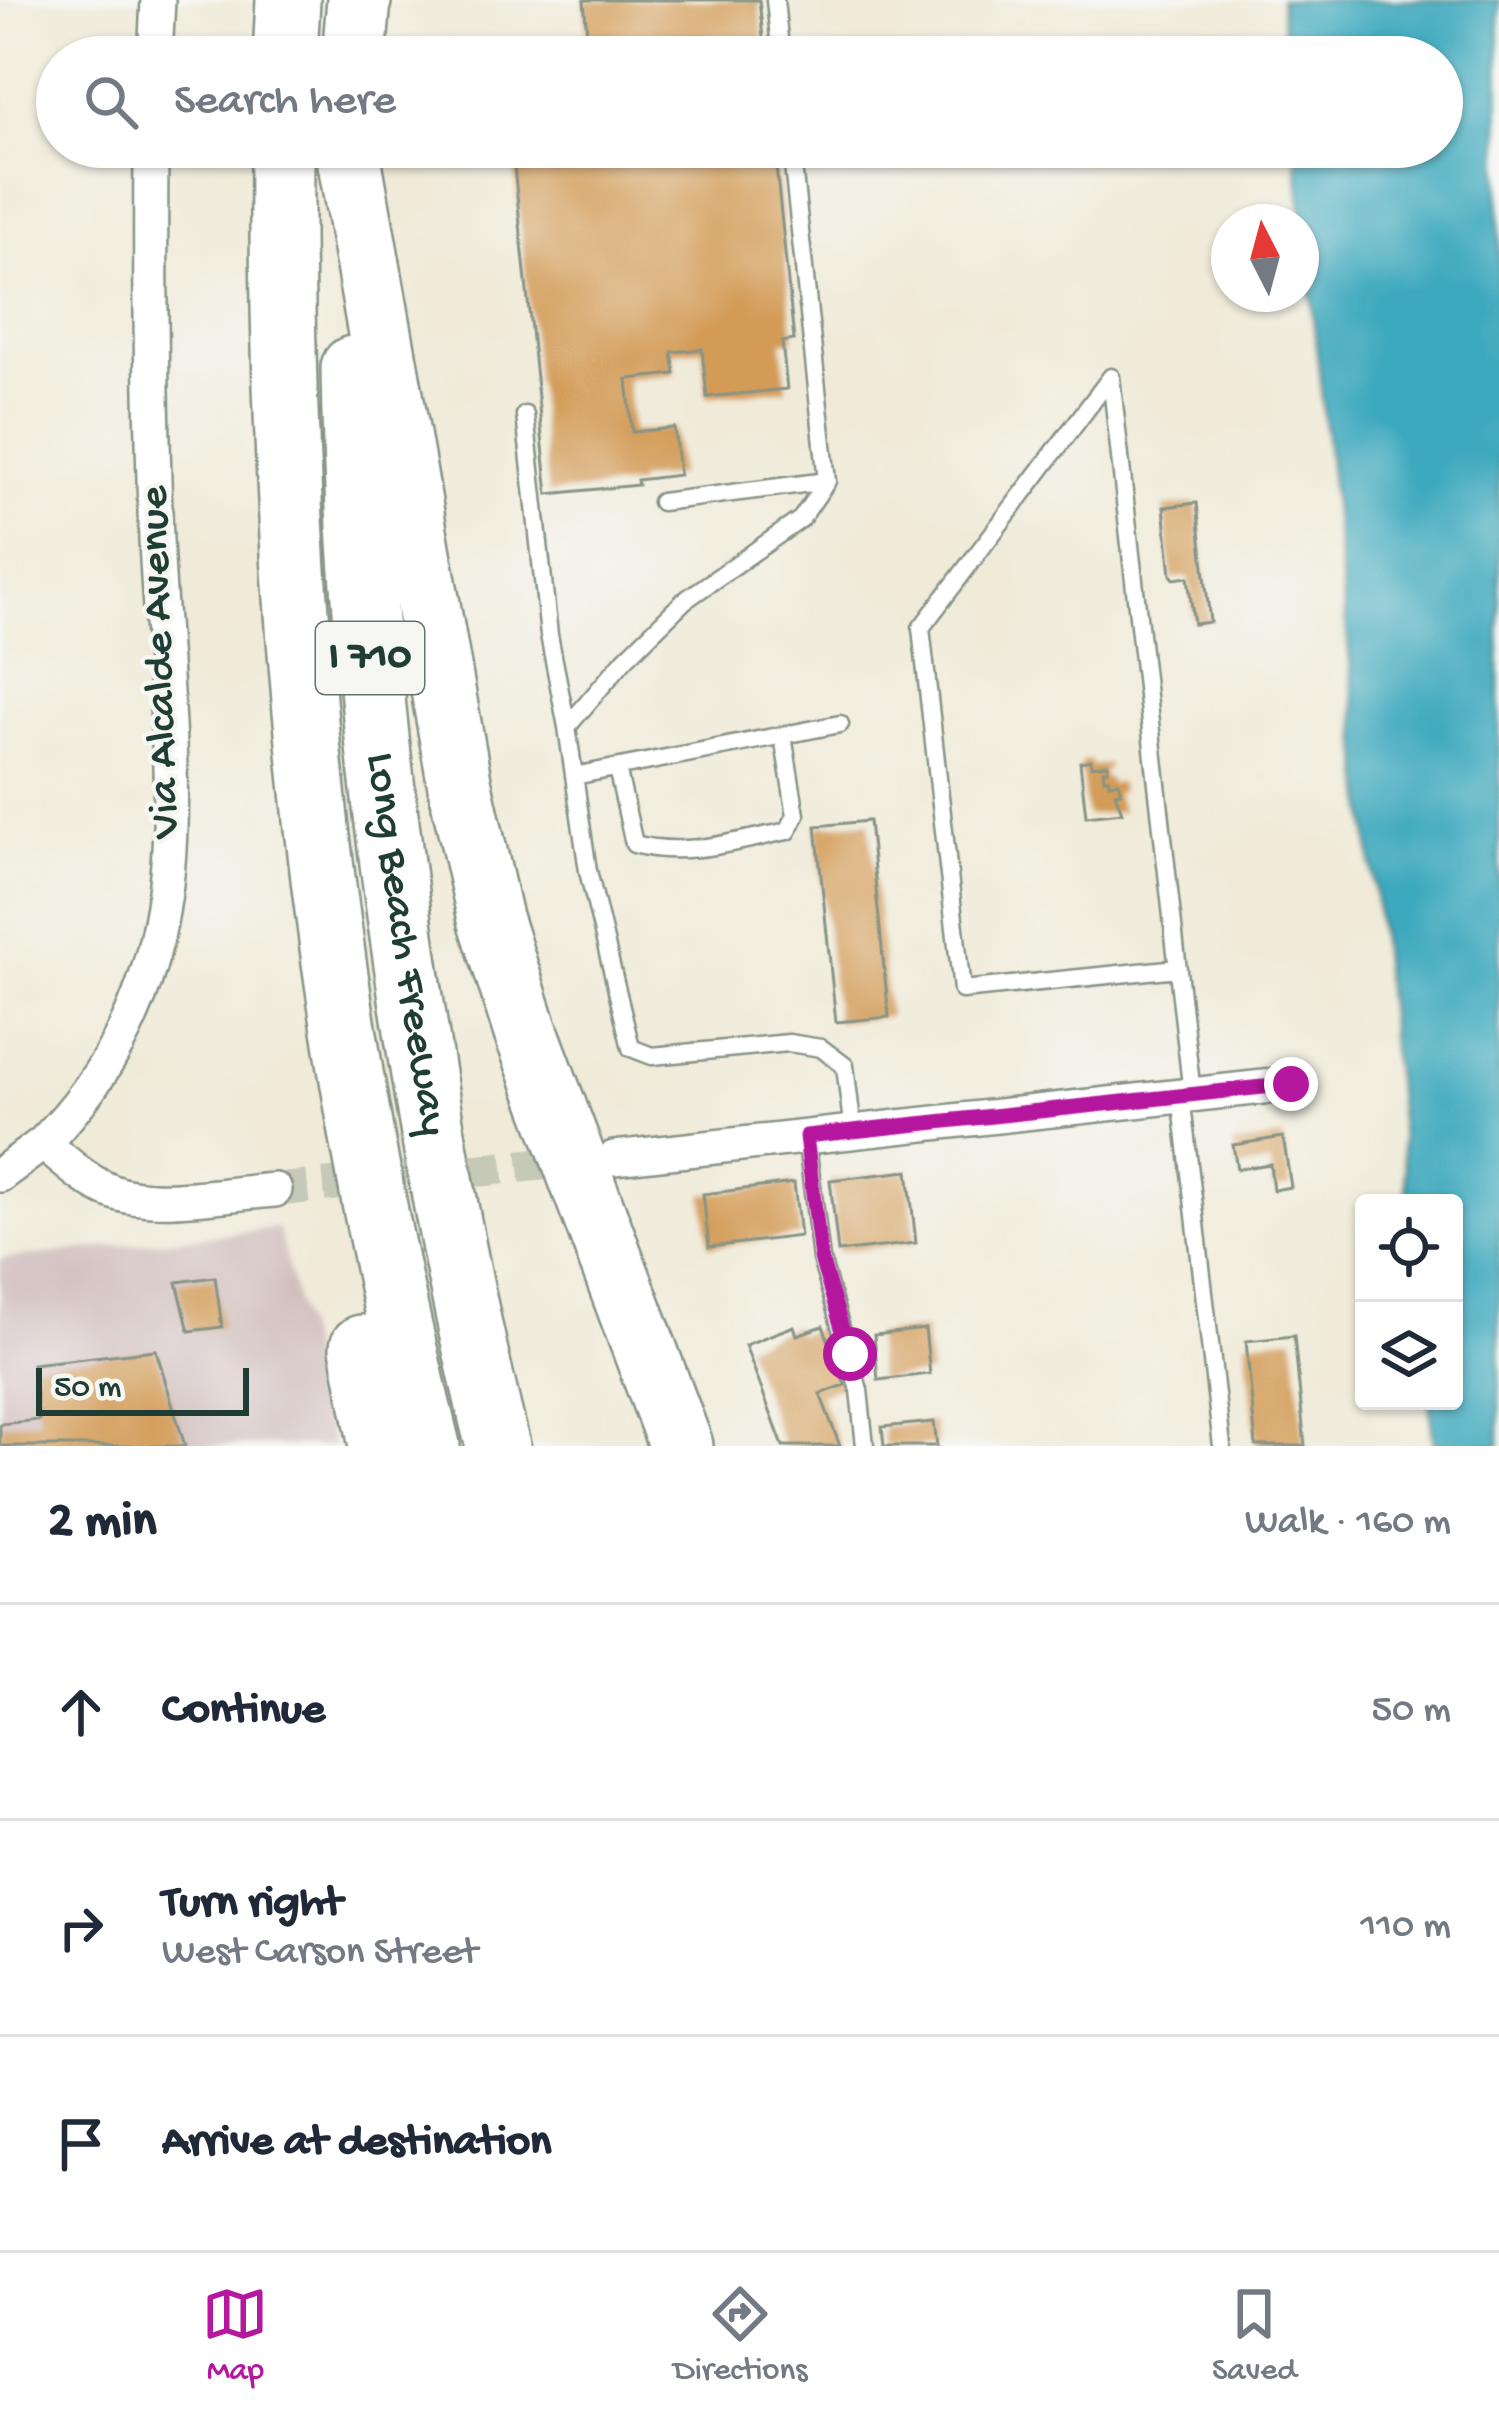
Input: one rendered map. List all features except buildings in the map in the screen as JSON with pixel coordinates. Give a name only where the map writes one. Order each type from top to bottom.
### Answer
[{"type":"highway","points":[[286,36],[287,0]]},
{"type":"highway","points":[[356,36],[359,0]]},
{"type":"highway","name":"Long Beach Freeway","points":[[283,168],[281,295],[291,518],[322,883],[376,1215],[428,1446]]},
{"type":"highway","name":"Long Beach Freeway","points":[[350,168],[354,424],[383,812],[434,1148],[498,1437]]},
{"type":"highway","points":[[352,168],[460,787],[490,918],[526,1029],[681,1446]]},
{"type":"highway","points":[[322,883],[304,983],[381,1446]]},
{"type":"street","points":[[156,36],[158,0]]},
{"type":"street","name":"Via Alcalde Avenue","points":[[0,1175],[43,1143],[100,1074],[131,1016],[154,950],[170,874],[172,793],[150,357],[151,168]]},
{"type":"street","points":[[614,1157],[1291,1084]]},
{"type":"street","points":[[43,1143],[89,1181],[117,1194],[146,1198],[275,1190]]},
{"type":"lane","points":[[775,0],[779,36]]},
{"type":"lane","points":[[567,727],[684,601],[801,519],[827,482],[793,168]]},
{"type":"lane","points":[[1178,968],[962,990],[954,922],[921,628],[1111,377],[1178,968],[1222,1446]]},
{"type":"lane","points":[[525,415],[549,635],[587,871],[631,1048],[652,1056],[789,1043],[821,1048],[845,1066],[854,1131]]},
{"type":"lane","points":[[661,502],[827,482]]},
{"type":"lane","points":[[574,776],[840,724]]},
{"type":"lane","points":[[617,768],[634,844],[659,851],[699,848],[788,831],[796,815],[783,736]]},
{"type":"lane","points":[[806,1136],[821,1259],[859,1390],[866,1446]]},
{"type":"shaded area","points":[[278,1228],[333,1446],[0,1446],[0,1259]]},
{"type":"water","points":[[1280,0],[1499,0],[1499,1446],[1434,1446],[1430,1410],[1463,1410],[1463,1194],[1407,1194],[1313,312],[1319,312],[1319,204],[1301,204],[1297,168],[1463,168],[1463,36],[1284,36]]},
{"type":"tunnel","points":[[275,1190],[584,1160]]},
{"type":"route","points":[[850,1354],[821,1259],[806,1136],[1291,1084]]}]
